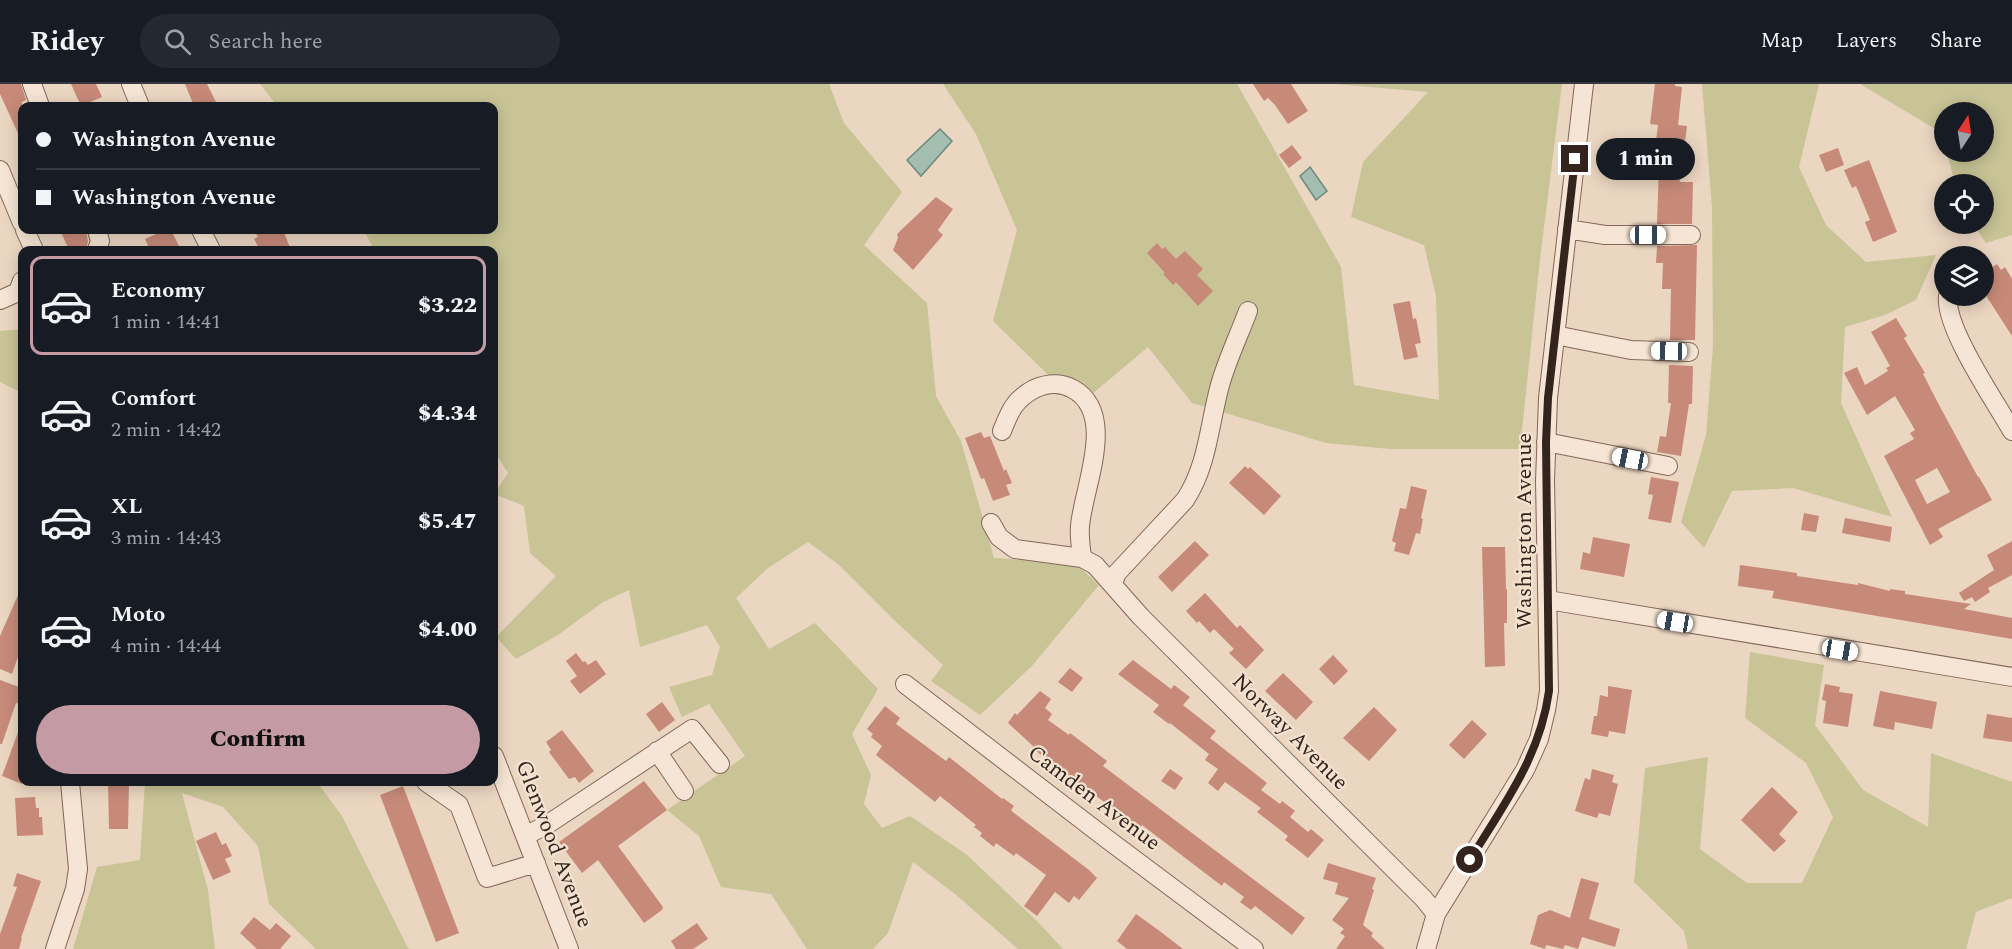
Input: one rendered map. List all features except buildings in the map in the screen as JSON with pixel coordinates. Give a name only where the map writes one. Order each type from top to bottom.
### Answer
[{"type":"street","points":[[32,84],[39,102]]},
{"type":"street","points":[[131,84],[138,102]]},
{"type":"street","name":"Washington Avenue","points":[[1426,949],[1436,914],[1525,770],[1539,739],[1546,710],[1549,691],[1546,442],[1548,398],[1584,84]]},
{"type":"street","points":[[0,170],[18,213]]},
{"type":"street","points":[[1567,229],[1605,235],[1691,235]]},
{"type":"street","points":[[0,300],[18,292]]},
{"type":"street","points":[[1950,306],[1952,320],[1964,347],[2012,431]]},
{"type":"street","points":[[1113,583],[1117,573],[1185,500],[1194,486],[1215,416],[1220,385],[1248,311]]},
{"type":"street","points":[[1555,335],[1631,350],[1689,352]]},
{"type":"street","points":[[991,523],[999,537],[1015,549],[1082,558],[1079,528],[1097,432],[1086,399],[1060,383],[1044,385],[1026,394],[1012,406],[1002,431]]},
{"type":"street","points":[[1546,442],[1668,466]]},
{"type":"street","name":"Norway Avenue","points":[[1082,558],[1095,565],[1113,583],[1141,617],[1423,898],[1436,914]]},
{"type":"street","points":[[1548,600],[2012,677]]},
{"type":"street","name":"Camden Avenue","points":[[905,684],[1254,949]]},
{"type":"street","points":[[525,836],[548,824],[692,729],[720,764]]},
{"type":"street","points":[[657,751],[684,791]]},
{"type":"street","name":"Glenwood Avenue","points":[[498,766],[569,949]]},
{"type":"street","points":[[55,949],[75,889],[78,869],[70,786]]},
{"type":"street","points":[[432,786],[459,805],[487,878],[536,863]]},
{"type":"shaded area","points":[[260,84],[829,84],[844,123],[902,192],[864,245],[927,303],[936,396],[961,441],[994,558],[1076,564],[1099,585],[1031,667],[980,715],[931,681],[943,665],[839,565],[808,542],[768,568],[736,598],[769,649],[815,623],[878,689],[852,734],[871,775],[864,804],[882,828],[910,816],[966,854],[1063,949],[1018,949],[955,894],[913,862],[888,933],[873,949],[807,949],[771,894],[721,887],[699,836],[667,810],[745,756],[709,704],[682,717],[669,687],[712,675],[720,647],[707,625],[640,647],[629,590],[603,602],[558,635],[516,659],[498,639],[498,635],[556,576],[530,553],[524,506],[498,496],[498,488],[508,473],[498,457],[498,246],[372,246],[366,234],[498,234],[498,102],[274,102]]},
{"type":"shaded area","points":[[943,84],[1237,84],[1341,267],[1354,385],[1439,400],[1436,296],[1424,245],[1351,217],[1363,162],[1428,92],[1335,84],[1562,84],[1540,259],[1520,449],[1390,449],[1326,443],[1192,403],[1148,347],[1079,405],[993,321],[1017,230],[976,134]]},
{"type":"shaded area","points":[[1702,84],[1819,84],[1799,167],[1826,225],[1866,262],[1934,255],[1916,300],[1885,315],[1845,327],[1841,403],[1892,517],[1793,488],[1732,491],[1704,548],[1681,522],[1706,435],[1713,346],[1712,208]]},
{"type":"shaded area","points":[[1860,84],[2012,84],[2012,235],[1986,243],[1980,234],[1994,234],[1994,174],[1952,174],[1950,162],[1994,162],[1994,102],[1934,102],[1934,128]]},
{"type":"shaded area","points":[[940,129],[952,141],[921,176],[907,160]]},
{"type":"shaded area","points":[[1310,167],[1327,191],[1316,200],[1300,176]]},
{"type":"shaded area","points":[[18,329],[18,391],[0,382],[0,331]]},
{"type":"shaded area","points":[[1750,652],[1824,665],[1815,725],[1863,790],[1928,827],[1931,753],[2012,782],[2012,898],[1976,912],[1966,949],[1688,949],[1684,931],[1634,882],[1645,768],[1708,757],[1700,849],[1747,883],[1802,883],[1833,817],[1806,763],[1745,718]]},
{"type":"shaded area","points":[[145,786],[320,786],[342,816],[408,948],[411,949],[316,949],[269,904],[258,846],[223,807],[182,793],[208,890],[215,949],[73,949],[97,867],[140,860]]},
{"type":"route","points":[[1470,860],[1525,770],[1539,739],[1549,691],[1545,481],[1548,398],[1575,159]]}]
